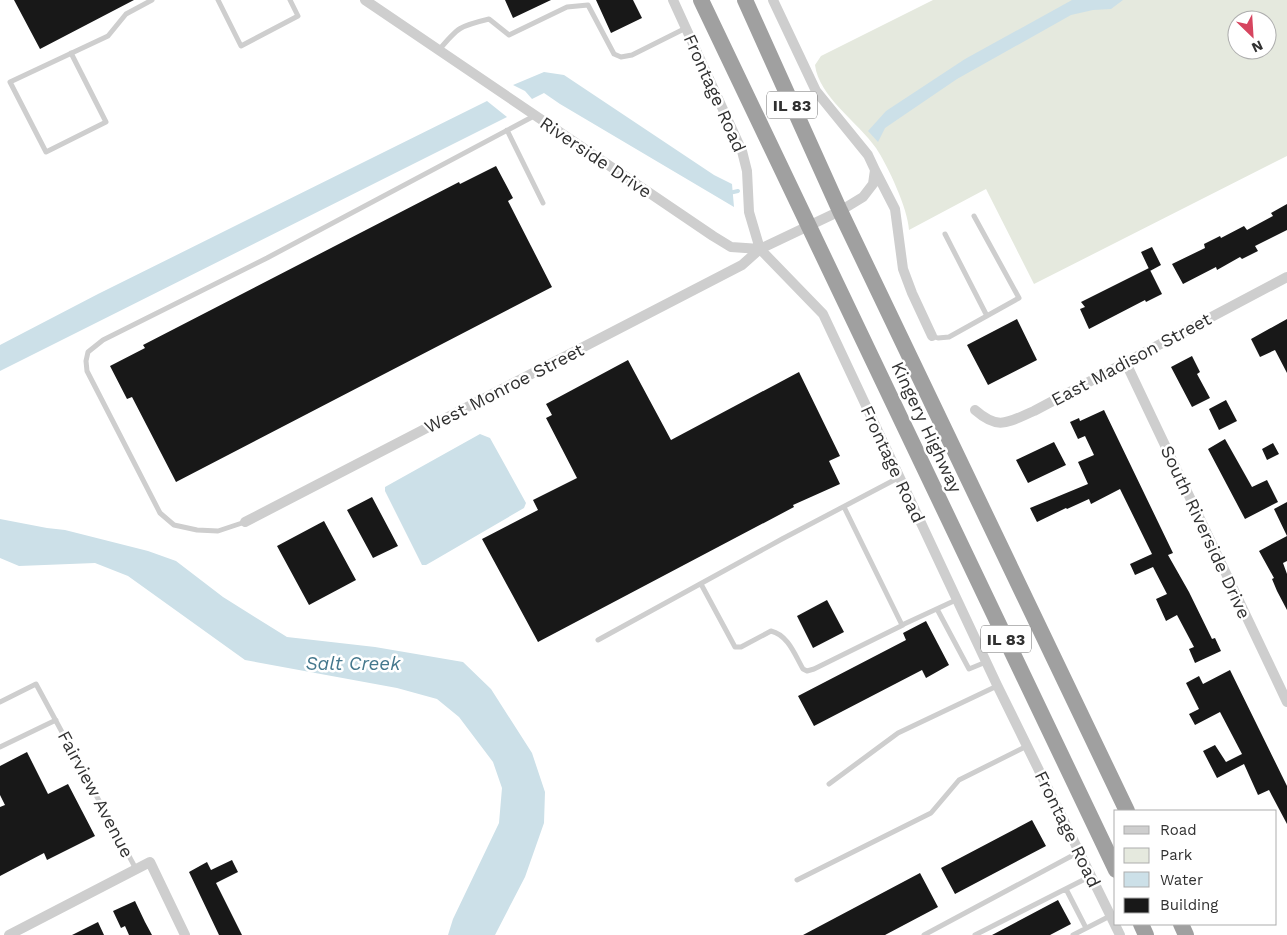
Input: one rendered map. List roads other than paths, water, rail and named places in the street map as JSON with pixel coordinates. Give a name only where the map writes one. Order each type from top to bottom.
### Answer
[{"type":"highway","name":"Kingery Highway","points":[[702,0],[1114,866]]},
{"type":"highway","name":"Kingery Highway","points":[[745,0],[840,211],[1127,810]]},
{"type":"street","name":"Riverside Drive","points":[[365,0],[731,247],[760,249],[840,211]]},
{"type":"street","name":"Frontage Road","points":[[673,0],[742,151],[747,171],[749,212],[760,249],[823,314],[956,600],[1114,924]]},
{"type":"street","points":[[773,0],[816,91],[868,155],[895,208],[903,269],[932,336]]},
{"type":"street","points":[[840,211],[863,197],[873,184],[875,170]]},
{"type":"street","name":"West Monroe Street","points":[[245,522],[742,265],[760,249]]},
{"type":"street","name":"East Madison Street","points":[[974,410],[992,422],[1001,424],[1034,411],[1125,361],[1287,277]]},
{"type":"street","name":"South Riverside Drive","points":[[1125,361],[1287,702]]},
{"type":"street","name":"Fairview Avenue","points":[[136,869],[150,862],[186,935]]},
{"type":"street","points":[[9,935],[136,869]]},
{"type":"lane","points":[[71,53],[106,122],[46,152],[10,82],[71,53],[108,36],[126,14],[152,0]]},
{"type":"lane","points":[[218,0],[241,46],[298,16],[290,0]]},
{"type":"lane","points":[[439,50],[455,31],[468,24],[489,19],[510,35],[567,7],[588,6],[614,54],[621,57],[632,55],[686,27]]},
{"type":"lane","points":[[245,522],[218,531],[197,530],[174,525],[160,513],[87,371],[86,361],[88,352],[103,340],[267,258],[535,115]]},
{"type":"lane","points":[[507,130],[543,203]]},
{"type":"lane","points":[[932,336],[938,338],[949,337],[1019,298],[974,216]]},
{"type":"lane","points":[[945,234],[987,316]]},
{"type":"lane","points":[[598,640],[898,478]]},
{"type":"lane","points":[[844,507],[903,625]]},
{"type":"lane","points":[[701,584],[735,647],[741,647],[771,631],[778,633],[784,636],[803,669],[807,671],[956,600]]},
{"type":"lane","points":[[937,609],[969,670],[986,662]]},
{"type":"lane","name":"Fairview Avenue","points":[[0,702],[36,684],[136,869]]},
{"type":"lane","points":[[829,784],[898,733],[997,685]]},
{"type":"lane","name":"Fairview Avenue","points":[[0,747],[56,720]]},
{"type":"lane","points":[[797,880],[931,813],[959,780],[1027,746]]},
{"type":"lane","points":[[924,935],[1080,852]]},
{"type":"lane","points":[[975,935],[1092,876]]},
{"type":"lane","points":[[1066,889],[1086,928]]},
{"type":"lane","points":[[1073,935],[1110,916]]},
{"type":"water","points":[[1072,0],[1123,0],[1111,9],[1093,10],[1071,15],[957,79],[885,128],[878,142],[868,131],[886,111],[965,59]]},
{"type":"water","points":[[544,72],[564,75],[714,175],[732,184],[734,207],[544,93],[532,99],[525,91],[513,85]]},
{"type":"water","points":[[487,101],[507,117],[0,371],[0,345],[98,294]]},
{"type":"water","points":[[480,434],[490,438],[526,503],[524,508],[426,565],[422,565],[385,491],[385,487]]},
{"type":"water","name":"Salt Creek","points":[[0,519],[65,530],[148,551],[176,561],[223,597],[287,637],[375,647],[463,662],[491,689],[532,753],[545,792],[544,823],[525,877],[495,935],[448,935],[453,919],[499,823],[502,788],[493,762],[459,717],[437,699],[397,688],[245,660],[128,576],[95,563],[19,566],[0,558]]},
{"type":"waterway","points":[[729,193],[738,191]]}]
